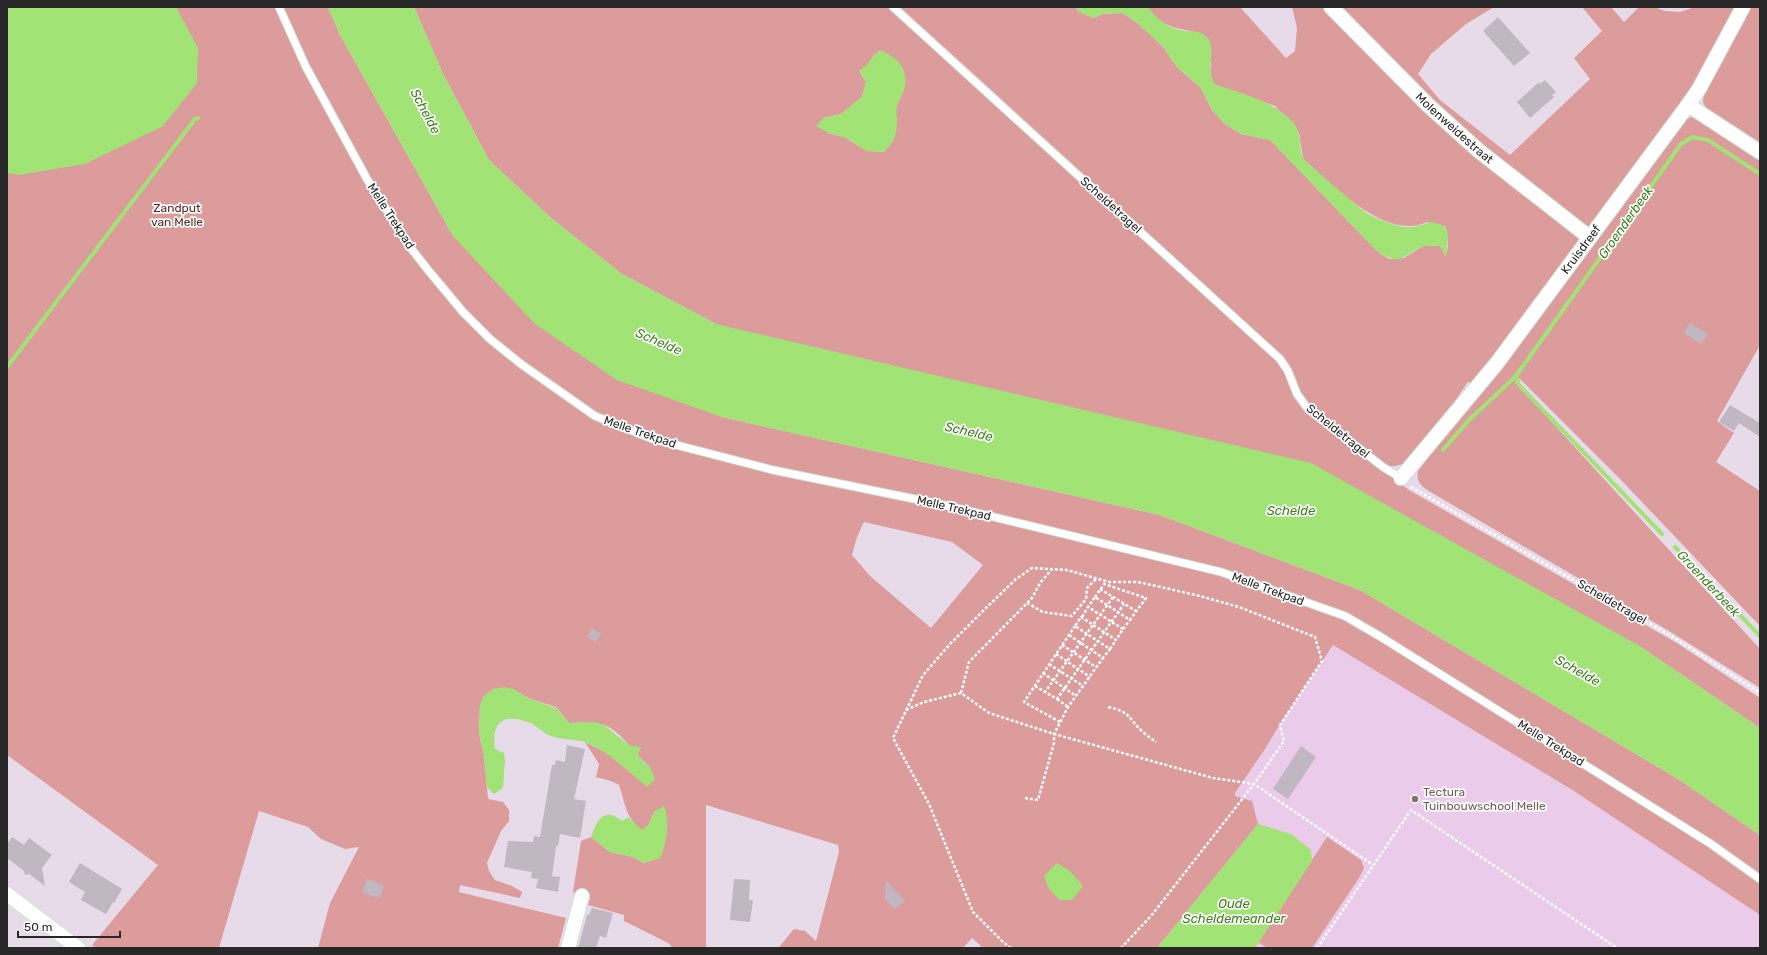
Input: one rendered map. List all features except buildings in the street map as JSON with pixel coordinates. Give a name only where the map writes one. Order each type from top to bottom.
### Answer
[{"type":"street","name":"Molenweidestraat","points":[[1330,7],[1429,106],[1479,151],[1589,237]]},
{"type":"street","name":"Kruisdreef","points":[[1401,478],[1497,362],[1688,105],[1699,89],[1743,7]]},
{"type":"street","points":[[1688,105],[1760,152]]},
{"type":"street","points":[[7,894],[78,948]]},
{"type":"street","points":[[568,948],[582,896]]},
{"type":"lane","name":"Melle Trekpad","points":[[279,7],[306,67],[367,179],[410,247],[463,312],[490,339],[521,364],[596,416],[653,439],[773,470],[944,505],[1221,572],[1345,616],[1381,637],[1711,844],[1760,879]]},
{"type":"lane","name":"Scheldetragel","points":[[893,7],[1280,359],[1288,371],[1297,394],[1308,409],[1383,467],[1401,478]]},
{"type":"path","name":"Scheldetragel","points":[[1401,478],[1416,490],[1673,637],[1760,693]]},
{"type":"path","points":[[1011,948],[973,912],[929,804],[893,738],[922,675],[950,644],[1016,579],[1032,568],[1067,570],[1109,582],[1138,582],[1196,595],[1239,607],[1315,637],[1322,661],[1280,725],[1284,742],[1254,784],[1150,916],[1121,948]]},
{"type":"path","points":[[962,693],[969,662],[1027,603],[1040,583],[1052,569]]},
{"type":"path","points":[[1027,603],[1043,612],[1072,616],[1086,599],[1087,588],[1096,578]]},
{"type":"path","points":[[1025,798],[1038,800],[1054,743],[1054,734],[1068,707],[1146,598],[1104,584],[1100,589],[1024,702],[1060,722]]},
{"type":"path","points":[[1100,589],[1136,611]]},
{"type":"path","points":[[1095,597],[1130,620]]},
{"type":"path","points":[[1045,692],[1113,597]]},
{"type":"path","points":[[1057,699],[1124,604]]},
{"type":"path","points":[[1088,607],[1123,629]]},
{"type":"path","points":[[1081,617],[1116,640]]},
{"type":"path","points":[[1075,626],[1110,649]]},
{"type":"path","points":[[1070,635],[1103,658]]},
{"type":"path","points":[[1062,645],[1096,667]]},
{"type":"path","points":[[1056,654],[1090,677]]},
{"type":"path","points":[[1049,664],[1083,686]]},
{"type":"path","points":[[1043,673],[1076,696]]},
{"type":"path","points":[[1035,686],[1068,707]]},
{"type":"path","points":[[906,710],[924,702],[962,693],[990,713],[1054,734],[1213,778],[1254,784],[1373,865]]},
{"type":"path","points":[[1108,708],[1125,712],[1142,732],[1156,742]]},
{"type":"path","points":[[1317,948],[1410,810],[1616,948]]},
{"type":"shaded area","name":"Tectura Tuinbouwschool Melle","points":[[1333,645],[1574,791],[1760,915],[1760,948],[1157,948],[1235,796],[1235,793]]},
{"type":"green space","name":"Zandput van Melle","points":[[7,7],[328,7],[340,35],[453,236],[722,417],[1160,515],[1360,590],[1678,779],[1760,835],[1760,915],[1574,791],[1333,645],[1235,793],[1235,796],[1252,801],[1258,824],[1157,948],[983,948],[972,938],[963,948],[780,948],[794,929],[805,931],[816,941],[839,852],[838,845],[706,805],[706,948],[673,948],[668,943],[624,921],[624,915],[588,905],[590,897],[573,892],[581,841],[591,837],[610,852],[633,857],[644,863],[655,811],[648,825],[642,830],[636,825],[629,815],[619,785],[596,777],[599,764],[585,742],[607,753],[647,786],[650,767],[622,738],[610,728],[595,723],[569,723],[556,707],[530,699],[513,689],[480,705],[479,734],[484,755],[488,799],[503,802],[509,810],[509,821],[501,831],[487,863],[489,871],[495,880],[512,886],[522,892],[520,898],[460,885],[459,892],[566,918],[558,948],[318,948],[330,903],[359,847],[345,849],[321,839],[308,827],[259,811],[219,948],[96,948],[92,945],[158,865],[7,755]],"holes":[[[864,522],[952,542],[983,565],[931,628],[870,576],[852,555],[857,537]]]},
{"type":"green space","points":[[414,7],[888,7],[1278,362],[1297,400],[1306,412],[1409,490],[1677,643],[1760,698],[1760,728],[1638,645],[716,324],[622,274],[552,219],[489,160],[443,74]],"holes":[[[874,55],[904,90],[896,108],[893,140],[884,152],[867,151],[844,137],[828,133],[823,118],[841,114],[862,97],[866,82],[859,71],[867,66]]]},
{"type":"green space","points":[[900,7],[1075,7],[1078,11],[1093,18],[1103,14],[1123,13],[1140,25],[1163,47],[1177,67],[1201,88],[1212,110],[1225,124],[1241,134],[1270,140],[1378,252],[1389,259],[1404,258],[1423,246],[1440,246],[1446,256],[1448,246],[1446,227],[1427,222],[1411,226],[1394,224],[1377,217],[1360,207],[1303,159],[1299,133],[1275,106],[1216,85],[1210,78],[1211,63],[1200,33],[1177,28],[1164,23],[1153,14],[1148,7],[1240,7],[1286,58],[1295,51],[1297,28],[1292,7],[1494,7],[1466,24],[1431,54],[1418,74],[1440,100],[1510,155],[1590,79],[1574,58],[1602,31],[1582,7],[1611,7],[1624,22],[1639,7],[1654,7],[1665,11],[1680,12],[1695,7],[1737,7],[1681,121],[1692,117],[1700,119],[1707,111],[1703,102],[1704,92],[1748,7],[1760,7],[1760,345],[1717,421],[1734,433],[1716,462],[1760,491],[1760,626],[1622,481],[1519,378],[1515,382],[1760,649],[1760,688],[1669,631],[1427,490],[1421,484],[1418,480],[1418,471],[1481,388],[1468,382],[1440,424],[1416,453],[1403,464],[1387,466],[1312,409],[1301,394],[1287,362],[1274,348]]},
{"type":"green space","points":[[1327,837],[1361,860],[1364,868],[1359,878],[1312,948],[1267,948],[1258,942]]},
{"type":"water","points":[[7,7],[176,7],[198,48],[197,83],[163,126],[85,164],[19,175],[7,173]]},
{"type":"water","name":"Schelde","points":[[328,7],[414,7],[443,74],[489,160],[552,219],[622,274],[716,324],[1311,463],[1638,645],[1760,728],[1760,835],[1678,779],[1360,590],[1160,515],[722,417],[617,380],[535,324],[453,236],[340,35]]},
{"type":"water","points":[[1075,7],[1148,7],[1158,18],[1170,27],[1202,33],[1210,42],[1210,66],[1212,79],[1216,85],[1256,98],[1284,114],[1292,121],[1298,130],[1303,158],[1306,162],[1368,214],[1388,223],[1404,227],[1415,227],[1434,223],[1446,227],[1448,236],[1446,257],[1440,246],[1421,247],[1405,257],[1396,259],[1392,259],[1378,252],[1270,140],[1241,134],[1225,124],[1212,110],[1201,88],[1177,67],[1163,47],[1140,25],[1123,13],[1103,14],[1093,18],[1078,11]]},
{"type":"water","points":[[880,50],[887,53],[901,65],[905,76],[904,90],[896,110],[896,133],[893,141],[884,152],[867,151],[844,137],[828,133],[816,126],[823,118],[841,114],[862,97],[866,82],[859,71]]},
{"type":"water","points":[[504,687],[513,689],[530,699],[556,708],[569,723],[595,722],[604,725],[629,745],[641,747],[638,754],[643,762],[650,767],[655,779],[647,787],[617,762],[593,745],[581,741],[551,736],[531,723],[519,719],[506,719],[497,726],[495,732],[495,749],[504,753],[505,761],[503,788],[494,794],[487,787],[484,755],[479,734],[480,705],[483,697],[493,689]]},
{"type":"water","points":[[664,806],[667,819],[667,832],[660,858],[644,863],[633,857],[610,852],[591,837],[598,821],[605,815],[610,815],[622,821],[628,817],[642,830],[648,825],[655,811]]},
{"type":"water","name":"Oude Scheldemeander","points":[[1258,824],[1291,834],[1311,850],[1312,861],[1255,948],[1157,948]]},
{"type":"water","points":[[1057,863],[1070,871],[1083,886],[1072,900],[1060,900],[1049,889],[1044,876]]},
{"type":"waterway","points":[[7,367],[195,119],[198,118]]},
{"type":"waterway","name":"Groenderbeek","points":[[1662,534],[1519,385],[1516,376],[1681,144],[1692,137],[1708,140],[1760,174]]},
{"type":"waterway","name":"Groenderbeek","points":[[1443,450],[1468,421],[1516,376]]},
{"type":"waterway","name":"Groenderbeek","points":[[1675,547],[1760,636]]},
{"type":"place","name":"Tectura Tuinbouwschool Melle","points":[[1415,799]]}]
